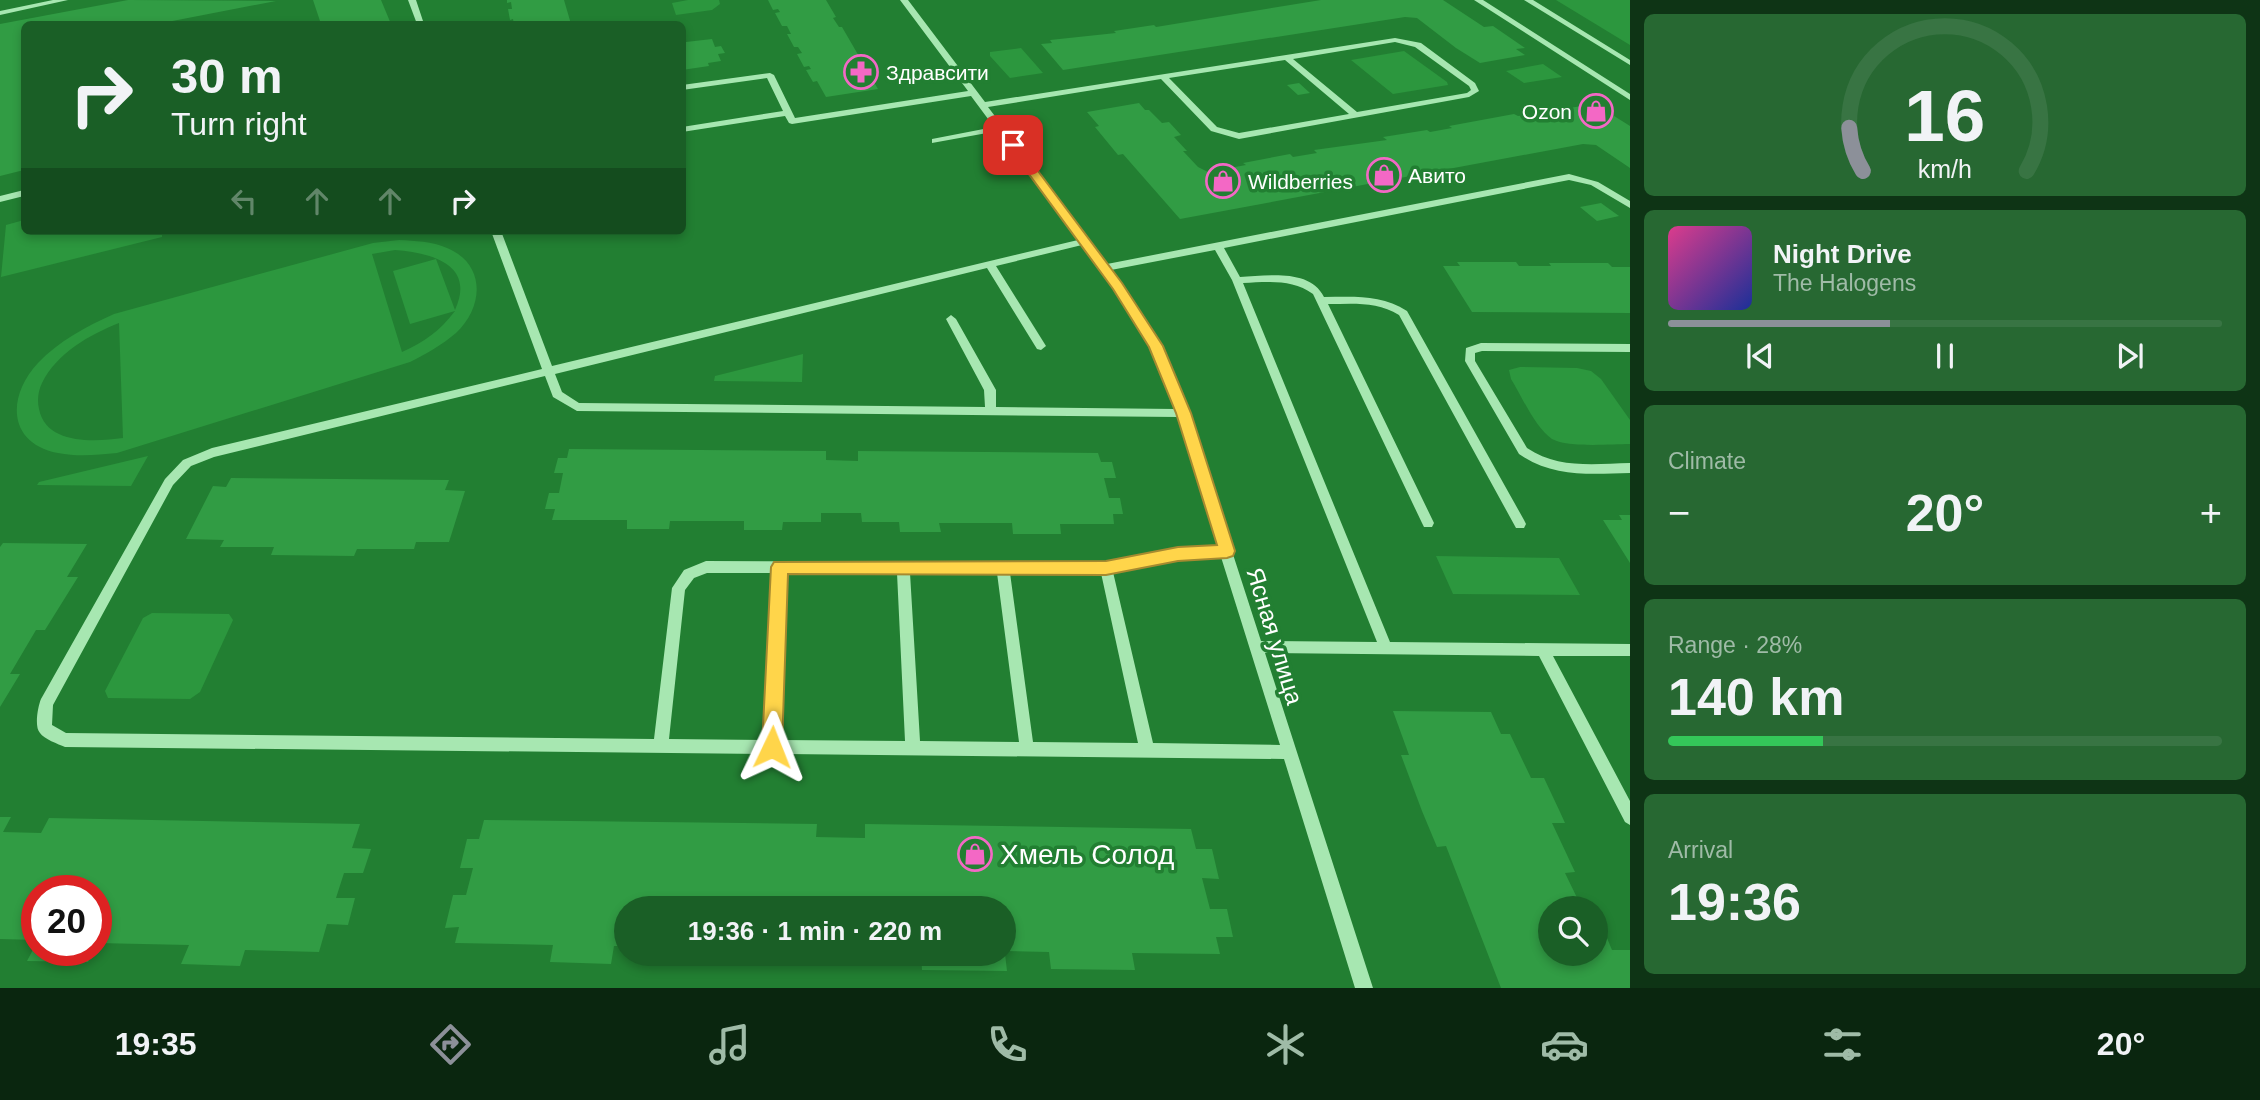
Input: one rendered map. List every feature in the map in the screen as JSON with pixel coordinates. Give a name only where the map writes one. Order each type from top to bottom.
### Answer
[{"type":"street","points":[[0,12],[64,0]]},
{"type":"street","points":[[412,0],[420,21]]},
{"type":"street","name":"Ясная улица","points":[[904,0],[1105,268],[1156,346],[1184,413],[1364,988]]},
{"type":"street","points":[[1478,0],[1630,99]]},
{"type":"street","points":[[1528,0],[1630,63]]},
{"type":"street","points":[[1286,57],[1354,115]]},
{"type":"street","points":[[686,87],[770,75],[792,121],[974,93]]},
{"type":"street","points":[[686,129],[788,113]]},
{"type":"street","points":[[1105,268],[1569,177],[1586,179],[1603,186],[1630,205]]},
{"type":"street","points":[[0,199],[21,194]]},
{"type":"street","points":[[497,235],[557,394],[577,407],[1184,413]]},
{"type":"street","points":[[1085,241],[212,453],[187,463],[169,482],[46,704],[45,729],[65,740],[1290,752]]},
{"type":"street","points":[[1218,246],[1237,280],[1386,648]]},
{"type":"street","points":[[990,264],[1041,346]]},
{"type":"street","points":[[1237,280],[1295,280],[1309,284],[1321,300],[1428,523]]},
{"type":"street","points":[[1321,300],[1380,301],[1393,305],[1403,313],[1520,524]]},
{"type":"street","points":[[951,320],[990,390],[991,411]]},
{"type":"street","points":[[1630,348],[1481,347],[1470,351],[1470,361],[1523,451],[1536,462],[1555,468],[1630,468]]},
{"type":"street","points":[[661,746],[679,588],[689,574],[706,567],[1106,568],[1178,554],[1227,551]]},
{"type":"street","points":[[772,747],[780,567]]},
{"type":"street","points":[[903,567],[913,748]]},
{"type":"street","points":[[1003,568],[1027,749]]},
{"type":"street","points":[[1106,568],[1147,751]]},
{"type":"street","points":[[1256,647],[1630,650]]},
{"type":"street","points":[[1543,650],[1630,817]]},
{"type":"lane","points":[[983,105],[1395,40],[1418,45],[1472,85],[1475,91],[1469,95],[1238,136],[1214,129],[1163,77]]},
{"type":"lane","points":[[935,141],[1000,128]]},
{"type":"green space","points":[[719,0],[720,4],[712,10],[676,15],[672,3]]},
{"type":"green space","points":[[1556,0],[1630,0],[1630,45]]},
{"type":"green space","points":[[1021,48],[1043,73],[1010,78],[990,56],[990,52]]},
{"type":"green space","points":[[1404,51],[1448,85],[1393,94],[1351,60]]},
{"type":"green space","points":[[1543,64],[1562,77],[1524,83],[1506,71]]},
{"type":"green space","points":[[21,221],[21,235],[162,237],[1,277],[6,225]]},
{"type":"green space","points":[[399,240],[441,246],[460,255],[469,264],[474,275],[476,299],[465,323],[456,333],[416,359],[117,453],[58,453],[41,448],[21,429],[17,417],[17,403],[28,376],[55,348],[93,324],[114,314],[373,243]],"holes":[[[395,250],[435,258],[455,272],[460,282],[460,294],[455,310],[436,259],[393,271],[410,324],[455,311],[431,335],[402,352],[372,254]],[[119,323],[123,438],[86,440],[61,435],[43,421],[39,409],[39,393],[48,372],[75,346]]]},
{"type":"green space","points":[[803,354],[802,382],[714,381],[715,376]]},
{"type":"green space","points":[[1520,367],[1577,368],[1591,371],[1601,379],[1630,420],[1630,444],[1579,445],[1552,439],[1535,420],[1511,379],[1509,370]]},
{"type":"green space","points":[[148,456],[131,486],[37,485],[39,482]]},
{"type":"green space","points":[[1436,556],[1559,558],[1580,595],[1453,594]]},
{"type":"green space","points":[[152,613],[229,614],[233,620],[200,692],[190,699],[108,698],[105,691],[143,618]]},
{"type":"building","points":[[128,0],[276,1],[173,21],[21,21],[21,171],[0,176],[0,24]]},
{"type":"building","points":[[313,0],[381,0],[390,21],[320,21]]},
{"type":"building","points":[[507,0],[564,0],[570,21],[513,21],[510,20],[508,9],[512,9],[511,2],[507,3]]},
{"type":"building","points":[[768,0],[826,0],[836,17],[833,18],[839,27],[842,27],[878,89],[826,97],[817,81],[813,82],[806,70],[811,69],[809,66],[804,67],[797,54],[802,53],[798,47],[794,47],[787,34],[791,34],[787,26],[782,26],[775,13],[780,12],[778,9],[773,10]]},
{"type":"building","points":[[1321,0],[1443,0],[1484,27],[1493,26],[1525,48],[1516,49],[1525,55],[1480,63],[1417,18],[1405,17],[1063,70],[1041,44],[1052,43],[1050,40],[1116,33],[1114,31],[1154,25],[1156,27]]},
{"type":"building","points":[[712,39],[715,47],[721,46],[725,53],[718,54],[721,61],[708,63],[709,66],[686,69],[686,42]]},
{"type":"building","points":[[1299,83],[1310,93],[1298,95],[1287,85]]},
{"type":"building","points":[[1139,103],[1162,123],[1169,122],[1181,135],[1174,137],[1187,151],[1183,151],[1198,167],[1208,172],[1290,154],[1293,157],[1317,153],[1314,150],[1387,140],[1383,137],[1427,130],[1430,132],[1514,114],[1518,116],[1595,104],[1630,126],[1630,168],[1596,145],[1583,144],[1180,219],[1123,154],[1118,155],[1095,127],[1099,126],[1087,112]]},
{"type":"building","points":[[1601,203],[1619,216],[1597,221],[1580,207]]},
{"type":"building","points":[[1457,262],[1516,262],[1519,266],[1608,263],[1612,267],[1630,267],[1630,313],[1472,312],[1443,266],[1460,266]]},
{"type":"building","points":[[569,449],[826,451],[826,460],[858,461],[858,451],[1098,453],[1101,462],[1112,462],[1116,478],[1104,478],[1109,498],[1120,498],[1123,514],[1113,514],[1114,524],[1060,524],[1061,534],[1013,534],[1012,523],[939,523],[941,532],[900,532],[899,522],[862,522],[861,513],[821,513],[821,522],[783,522],[782,530],[744,530],[744,521],[670,521],[669,529],[627,529],[627,520],[552,520],[555,509],[545,509],[549,493],[559,493],[563,473],[554,473],[558,458],[567,458]]},
{"type":"building","points":[[231,478],[449,480],[445,490],[465,491],[449,542],[416,542],[414,549],[357,549],[354,556],[271,555],[274,547],[220,547],[224,540],[186,539],[213,486],[226,487]]},
{"type":"building","points":[[1619,515],[1630,515],[1630,563],[1603,520],[1622,520]]},
{"type":"building","points":[[3,543],[87,544],[67,577],[78,577],[45,630],[36,630],[10,674],[20,674],[0,707],[0,547]]},
{"type":"building","points":[[1393,711],[1491,712],[1501,734],[1510,734],[1531,778],[1544,778],[1565,823],[1552,823],[1575,872],[1565,873],[1576,896],[1538,896],[1538,966],[1608,966],[1608,940],[1612,950],[1630,950],[1630,988],[1501,988],[1446,846],[1437,847],[1422,811],[1401,755],[1409,755]]},
{"type":"building","points":[[0,817],[11,817],[3,832],[41,833],[49,818],[360,824],[352,848],[371,849],[363,873],[344,873],[336,898],[355,898],[348,925],[327,924],[319,952],[245,950],[240,966],[181,964],[189,945],[112,943],[112,875],[21,875],[21,940],[0,939]]},
{"type":"building","points":[[484,820],[817,824],[816,837],[865,838],[865,824],[1191,829],[1196,849],[1212,849],[1219,879],[1202,878],[1210,909],[1227,909],[1233,937],[1216,937],[1220,954],[1132,953],[1135,970],[1051,969],[1049,952],[1016,951],[1016,896],[614,896],[614,946],[611,964],[550,962],[553,945],[455,943],[459,927],[445,928],[453,895],[466,895],[473,868],[460,868],[467,839],[479,839]]},
{"type":"building","points":[[922,966],[1006,966],[1007,971],[922,970]]},
{"type":"place","name":"Здравсити","points":[[861,72]]},
{"type":"place","name":"Ozon","points":[[1596,111]]},
{"type":"place","name":"Авито","points":[[1384,175]]},
{"type":"place","name":"Wildberries","points":[[1223,181]]},
{"type":"place","name":"Хмель Солод","points":[[975,854]]},
{"type":"route","points":[[772,747],[780,567],[1106,568],[1178,554],[1227,551],[1184,413],[1156,346],[1118,286],[1013,145]]}]
